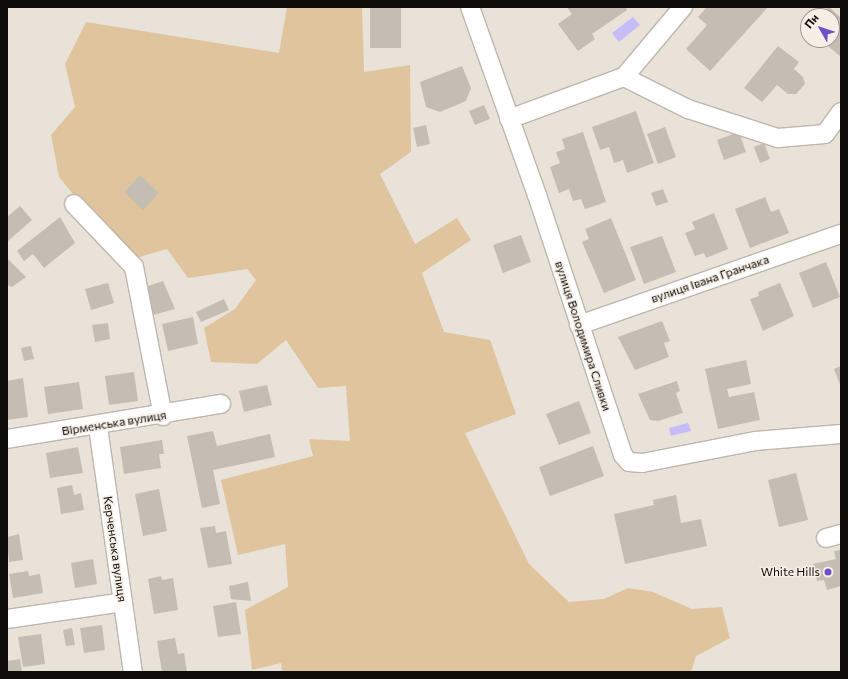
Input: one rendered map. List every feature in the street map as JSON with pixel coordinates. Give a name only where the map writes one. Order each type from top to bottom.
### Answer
[{"type":"street","name":"вулиця Володимира Сливки","points":[[470,7],[580,325],[622,455],[629,462],[642,463],[755,441],[841,434]]},
{"type":"street","points":[[509,119],[624,77],[683,7]]},
{"type":"street","points":[[624,77],[688,109],[778,138],[825,134],[841,112]]},
{"type":"street","points":[[74,204],[134,267],[162,416]]},
{"type":"street","name":"вулиця Івана Гранчака","points":[[580,325],[841,234]]},
{"type":"street","name":"Вірменська вулиця","points":[[7,439],[98,427],[221,404]]},
{"type":"street","name":"Керченська вулиця","points":[[98,427],[133,672]]},
{"type":"street","points":[[7,619],[123,602]]},
{"type":"shaded area","points":[[287,7],[362,7],[364,72],[410,65],[411,152],[380,174],[415,244],[457,218],[471,240],[422,273],[444,332],[490,340],[516,414],[465,433],[529,564],[569,602],[604,599],[628,588],[653,592],[692,609],[722,607],[730,638],[696,656],[691,672],[282,672],[281,663],[252,670],[245,610],[288,587],[285,544],[238,555],[221,480],[313,456],[309,439],[350,441],[346,386],[318,388],[286,340],[257,364],[211,362],[204,328],[235,309],[256,280],[247,269],[188,278],[167,249],[136,258],[87,211],[59,177],[51,135],[75,107],[65,64],[86,22],[279,53]]},
{"type":"shaded area","points":[[633,17],[640,25],[619,42],[612,33]]},
{"type":"shaded area","points":[[688,423],[691,431],[671,436],[669,428]]},
{"type":"building","points":[[370,7],[401,7],[401,48],[370,48]]},
{"type":"building","points":[[567,7],[626,7],[627,10],[592,34],[595,39],[578,51],[558,24],[572,14]]},
{"type":"building","points":[[707,7],[768,7],[710,71],[686,49],[707,25],[698,17]]},
{"type":"building","points":[[840,17],[841,18],[841,57],[830,48],[840,48]]},
{"type":"building","points":[[778,46],[799,62],[794,69],[803,77],[805,84],[796,94],[788,94],[777,85],[762,102],[744,88]]},
{"type":"building","points":[[462,66],[471,88],[466,101],[440,112],[426,107],[420,82]]},
{"type":"building","points":[[484,105],[490,119],[475,125],[469,111]]},
{"type":"building","points":[[636,111],[654,163],[627,173],[623,160],[614,163],[609,147],[600,150],[592,127]]},
{"type":"building","points":[[426,125],[430,144],[417,147],[413,128]]},
{"type":"building","points":[[665,127],[676,157],[658,164],[647,134]]},
{"type":"building","points":[[583,132],[606,202],[585,209],[581,199],[573,201],[569,189],[559,193],[550,167],[560,163],[556,152],[565,149],[562,139]]},
{"type":"building","points":[[739,132],[746,152],[724,160],[717,140]]},
{"type":"building","points":[[764,143],[770,159],[760,163],[754,147]]},
{"type":"building","points":[[140,175],[159,193],[143,210],[124,192]]},
{"type":"building","points":[[663,189],[668,202],[656,206],[651,193]]},
{"type":"building","points":[[765,197],[771,212],[779,209],[789,233],[750,248],[735,209]]},
{"type":"building","points":[[20,206],[32,220],[7,242],[7,217]]},
{"type":"building","points":[[714,213],[728,249],[706,258],[704,253],[695,256],[685,233],[695,229],[692,222]]},
{"type":"building","points":[[60,217],[75,243],[44,268],[33,254],[24,261],[17,251]]},
{"type":"building","points":[[611,218],[636,280],[604,293],[582,242],[589,239],[585,229]]},
{"type":"building","points":[[521,235],[531,262],[503,273],[493,245]]},
{"type":"building","points":[[662,236],[676,272],[644,284],[630,247]]},
{"type":"building","points":[[7,258],[26,277],[12,287],[7,285]]},
{"type":"building","points":[[826,262],[840,297],[813,308],[799,273]]},
{"type":"building","points":[[163,281],[175,309],[153,315],[148,286]]},
{"type":"building","points":[[108,283],[114,303],[91,310],[85,289]]},
{"type":"building","points":[[780,283],[794,316],[763,331],[750,299],[759,296],[758,292]]},
{"type":"building","points":[[224,299],[229,310],[201,322],[196,312]]},
{"type":"building","points":[[193,317],[198,344],[168,351],[162,324]]},
{"type":"building","points":[[662,321],[670,341],[664,343],[669,357],[635,370],[618,337]]},
{"type":"building","points":[[108,323],[110,339],[95,342],[92,325]]},
{"type":"building","points":[[31,346],[34,359],[24,361],[21,348]]},
{"type":"building","points":[[746,360],[751,384],[727,389],[729,397],[754,392],[760,420],[718,429],[705,369]]},
{"type":"building","points":[[841,366],[841,387],[834,369]]},
{"type":"building","points":[[134,372],[138,401],[109,405],[105,376]]},
{"type":"building","points":[[23,378],[28,417],[7,420],[7,381]]},
{"type":"building","points":[[677,381],[680,391],[676,393],[683,413],[658,421],[650,420],[638,394]]},
{"type":"building","points":[[79,382],[83,409],[48,414],[44,387]]},
{"type":"building","points":[[267,385],[272,405],[244,412],[239,391]]},
{"type":"building","points":[[579,401],[591,433],[559,445],[546,414]]},
{"type":"building","points":[[213,431],[217,446],[270,434],[275,457],[213,470],[220,504],[202,508],[187,436]]},
{"type":"building","points":[[162,440],[164,454],[159,454],[161,468],[124,474],[120,447]]},
{"type":"building","points":[[593,446],[604,476],[550,496],[539,467]]},
{"type":"building","points":[[78,447],[83,473],[50,478],[46,453]]},
{"type":"building","points":[[796,473],[808,520],[779,527],[768,480]]},
{"type":"building","points":[[72,485],[74,495],[81,493],[84,510],[61,514],[57,488]]},
{"type":"building","points":[[159,489],[167,531],[143,536],[135,494]]},
{"type":"building","points":[[676,495],[681,523],[701,519],[707,546],[625,564],[614,514],[654,505],[653,500]]},
{"type":"building","points":[[215,526],[216,533],[226,531],[232,564],[208,568],[200,528]]},
{"type":"building","points":[[19,534],[23,560],[9,562],[7,537]]},
{"type":"building","name":"White Hills","points":[[841,550],[841,586],[827,590],[824,580],[817,581],[813,564],[836,559],[834,551]]},
{"type":"building","points":[[93,559],[97,584],[75,588],[71,563]]},
{"type":"building","points":[[28,571],[29,576],[40,574],[43,593],[13,598],[9,574]]},
{"type":"building","points":[[161,576],[162,580],[173,578],[178,610],[154,614],[148,579]]},
{"type":"building","points":[[248,582],[251,601],[231,599],[229,586]]},
{"type":"building","points":[[236,602],[241,634],[218,637],[213,606]]},
{"type":"building","points":[[102,625],[105,650],[84,653],[80,628]]},
{"type":"building","points":[[72,628],[75,645],[66,646],[63,630]]},
{"type":"building","points":[[41,634],[45,664],[23,667],[18,637]]},
{"type":"building","points":[[175,638],[178,654],[184,653],[187,672],[162,672],[157,641]]},
{"type":"building","points":[[20,659],[22,672],[7,672],[7,661]]},
{"type":"place","name":"White Hills","points":[[828,572]]}]
